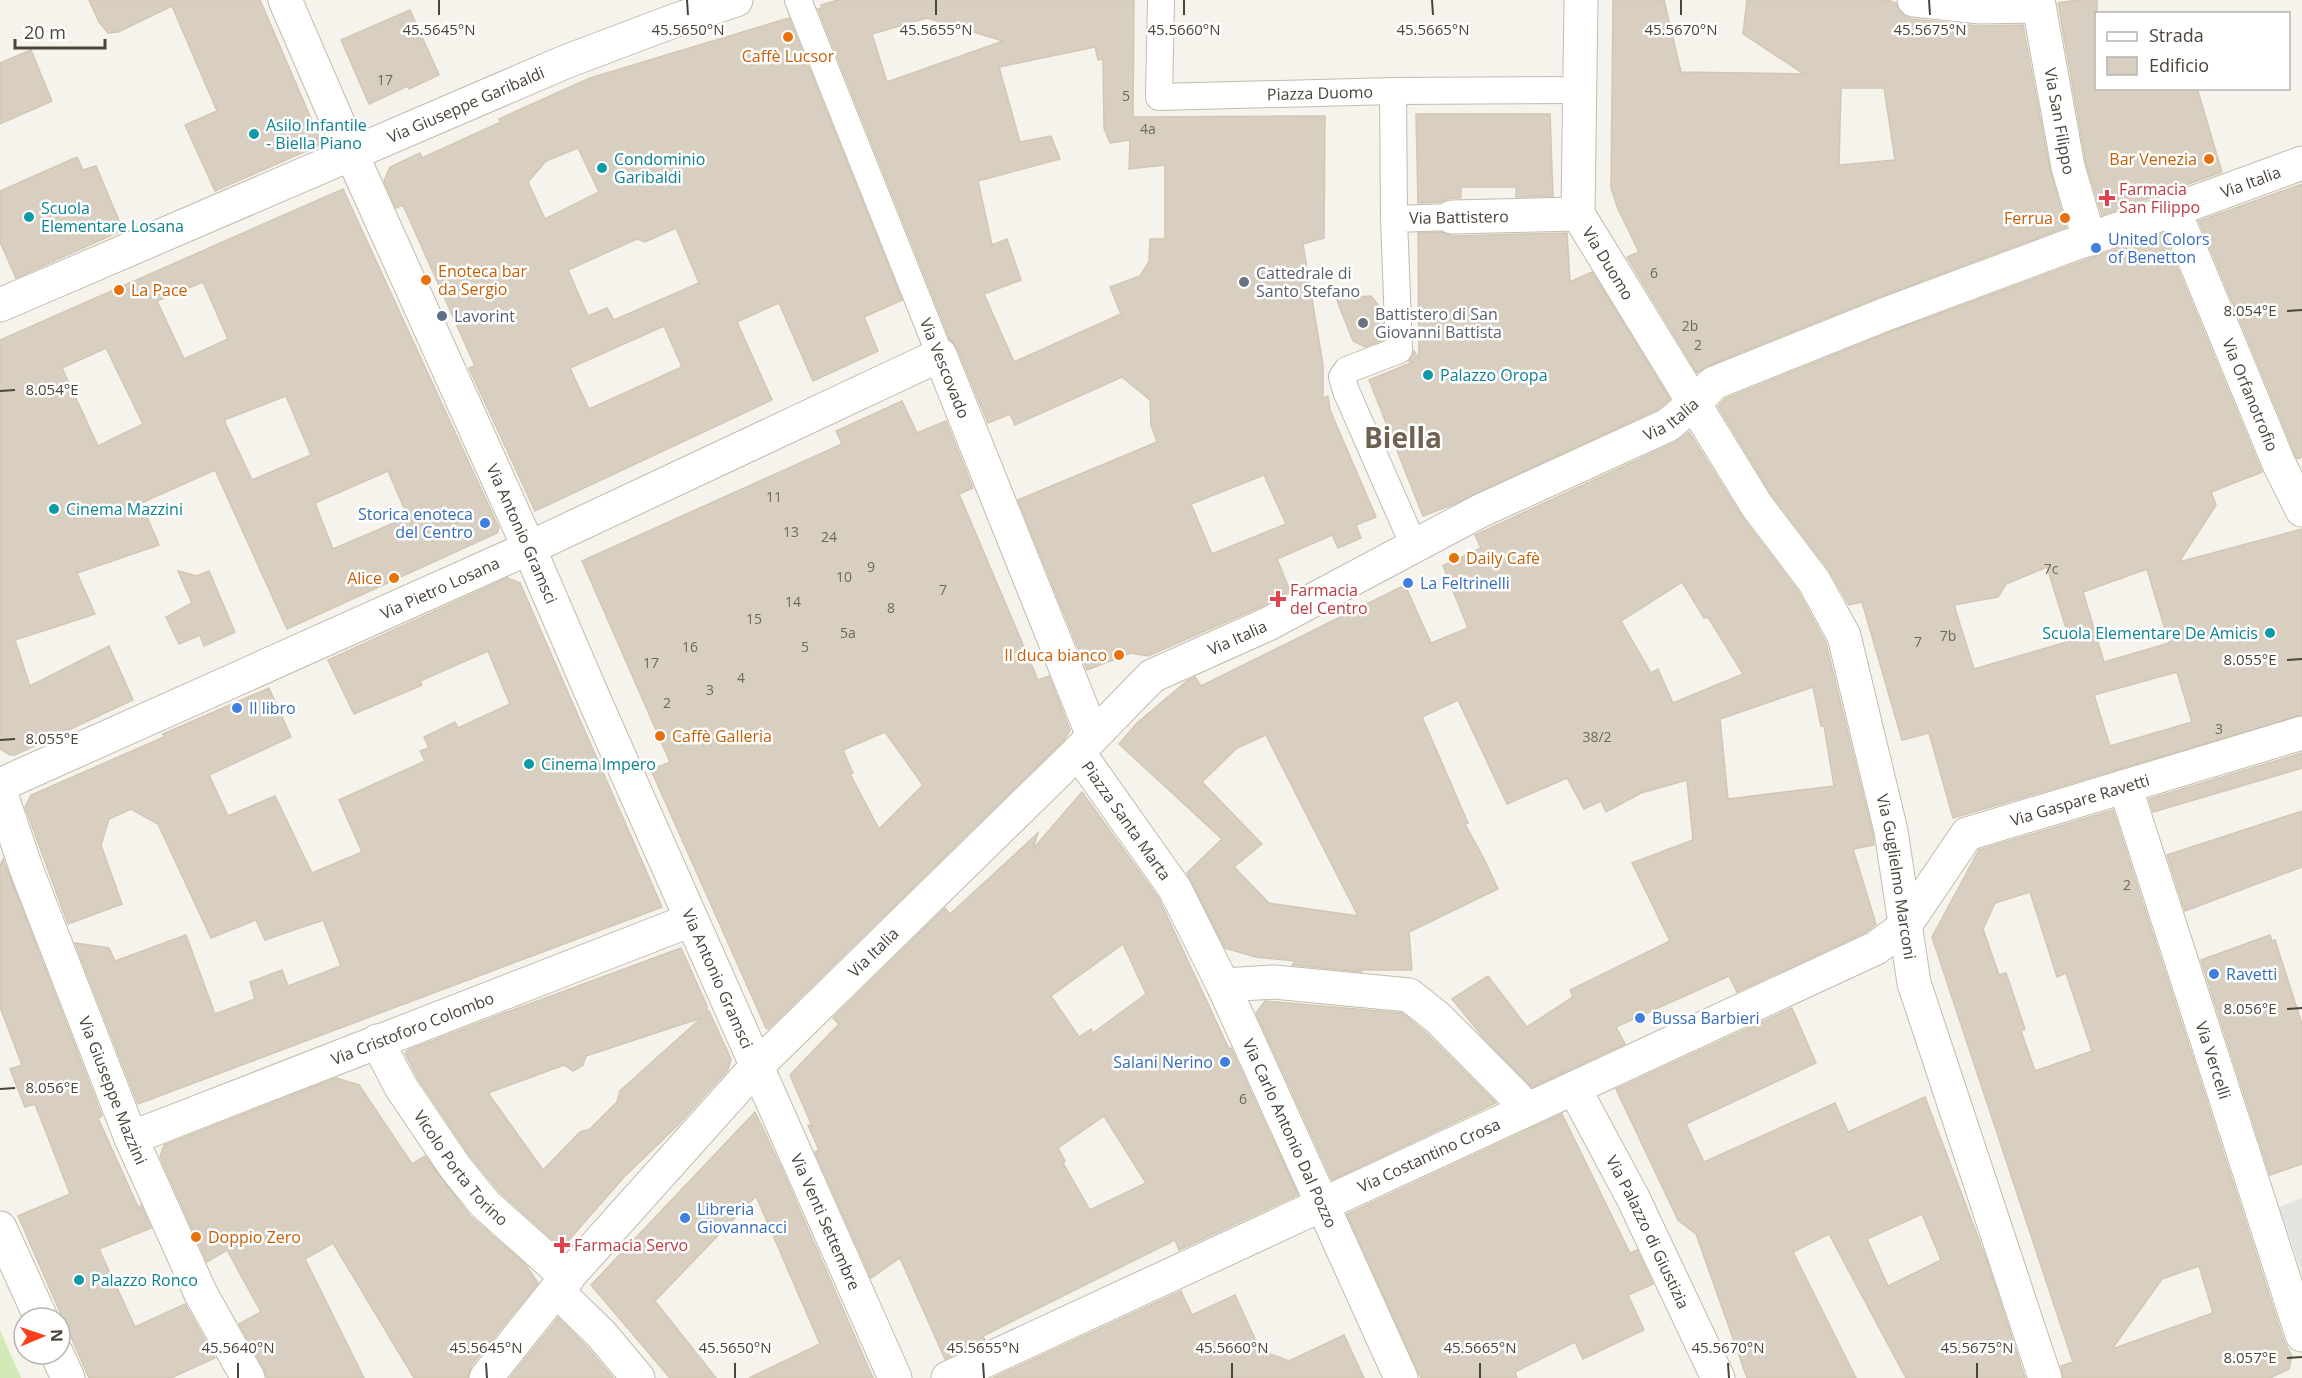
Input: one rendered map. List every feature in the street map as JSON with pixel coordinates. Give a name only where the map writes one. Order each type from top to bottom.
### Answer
[{"type":"street","name":"Via Antonio Gramsci","points":[[285,0],[352,155],[529,548],[756,1067]]},
{"type":"street","name":"Via Giuseppe Garibaldi","points":[[0,305],[565,62],[736,0]]},
{"type":"street","name":"Via Vescovado","points":[[798,0],[940,356],[1085,744]]},
{"type":"street","name":"Piazza Duomo","points":[[1161,0],[1159,97],[1393,91],[1579,90]]},
{"type":"street","name":"Via Duomo","points":[[1581,0],[1578,214],[1694,404]]},
{"type":"street","points":[[1915,0],[1980,7],[2038,3]]},
{"type":"street","name":"Via San Filippo","points":[[2038,3],[2068,167],[2086,228],[2092,239]]},
{"type":"street","points":[[1393,91],[1394,219]]},
{"type":"street","name":"Via Italia","points":[[486,1378],[562,1284],[756,1067],[1152,676],[1268,624],[1480,511],[1668,425],[1694,404],[1714,382],[2071,245],[2302,164]]},
{"type":"street","name":"Via Orfanotrofio","points":[[2174,210],[2279,464],[2302,510]]},
{"type":"street","name":"Via Battistero","points":[[1414,546],[1346,391],[1342,377],[1347,370],[1399,350],[1394,219],[1578,214]]},
{"type":"street","name":"Via Pietro Losana","points":[[0,785],[529,548],[940,356]]},
{"type":"street","name":"Via Guglielmo Marconi","points":[[1694,404],[1757,506],[1814,581],[1844,636],[1891,831],[1914,983],[2045,1378]]},
{"type":"street","name":"Via Gaspare Ravetti","points":[[1904,927],[1967,834],[2302,733]]},
{"type":"street","name":"Piazza Santa Marta","points":[[1085,744],[1175,889]]},
{"type":"street","name":"Via Vercelli","points":[[2125,786],[2302,1335]]},
{"type":"street","name":"Via Giuseppe Mazzini","points":[[0,791],[27,871],[131,1138],[201,1294],[248,1378]]},
{"type":"street","name":"Via Carlo Antonio Dal Pozzo","points":[[1175,889],[1223,985],[1401,1378]]},
{"type":"street","name":"Via Cristoforo Colombo","points":[[131,1138],[691,920]]},
{"type":"street","name":"Via Costantino Crosa","points":[[948,1378],[1876,948],[1904,927]]},
{"type":"street","points":[[1223,985],[1274,982],[1409,995],[1438,1018],[1528,1109]]},
{"type":"street","name":"Vicolo Porta Torino","points":[[377,1041],[401,1087],[455,1167],[485,1204],[562,1284],[638,1378]]},
{"type":"street","name":"Via Venti Settembre","points":[[756,1067],[895,1378]]},
{"type":"street","name":"Via Palazzo di Giustizia","points":[[1574,1088],[1633,1198],[1718,1378]]},
{"type":"street","points":[[0,1228],[36,1306]]},
{"type":"green space","points":[[0,1330],[12,1357],[12,1366],[16,1366],[21,1378],[0,1378]]},
{"type":"shaded area","points":[[2302,1198],[2302,1273],[2279,1207]]},
{"type":"building","points":[[89,0],[260,0],[322,144],[215,191],[185,125],[217,111],[172,6],[118,32],[108,33],[99,22]]},
{"type":"building","points":[[838,0],[1134,0],[1133,117],[1325,116],[1324,238],[1303,244],[1323,365],[1323,398],[1328,396],[1330,410],[1376,517],[1356,525],[1361,538],[1338,548],[1332,535],[1277,559],[1290,591],[1260,607],[1148,656],[1131,653],[1087,670],[1018,500],[1157,442],[1151,425],[1150,400],[1122,377],[1015,425],[1010,414],[988,423],[957,348],[950,339],[818,9],[822,8],[821,5]],"holes":[[[927,18],[1003,41],[887,82],[872,34]],[[1095,47],[1098,60],[1103,59],[1104,128],[1110,143],[1130,140],[1129,169],[1165,165],[1165,239],[1150,239],[1149,262],[1140,276],[1110,287],[1121,314],[1014,362],[984,294],[1021,280],[1007,239],[992,245],[978,181],[1060,159],[1051,136],[1020,142],[999,67]],[[1264,475],[1286,524],[1212,554],[1191,504]]]},
{"type":"building","points":[[1613,0],[1664,0],[1681,72],[1804,74],[1743,34],[1747,0],[1888,0],[1896,3],[1903,15],[1912,19],[1978,26],[2023,25],[2050,170],[2066,227],[1879,297],[1707,366],[1697,373],[1627,257],[1639,252],[1618,209],[1611,188]],"holes":[[[1841,88],[1884,88],[1895,160],[1839,165]]]},
{"type":"building","points":[[2097,0],[2095,90],[2198,90],[2222,172],[2102,215],[2086,163],[2058,3]]},
{"type":"building","points":[[410,10],[439,75],[369,104],[341,40]]},
{"type":"building","points":[[789,18],[902,300],[864,317],[878,351],[813,381],[779,303],[737,322],[772,400],[535,511],[469,368],[475,366],[403,205],[396,208],[384,181],[390,167],[420,153],[422,158],[501,122],[499,119],[590,78]],"holes":[[[578,148],[599,192],[545,219],[528,182],[546,161]],[[676,228],[699,283],[614,320],[607,308],[588,316],[568,270],[637,239],[645,242]],[[664,326],[682,367],[589,409],[570,368]]]},
{"type":"building","points":[[31,50],[52,101],[0,124],[0,63]]},
{"type":"building","points":[[1416,114],[1550,114],[1553,196],[1516,197],[1516,187],[1461,187],[1461,198],[1418,203]]},
{"type":"building","points":[[77,157],[83,170],[96,166],[123,230],[16,278],[0,242],[0,191]]},
{"type":"building","points":[[2302,184],[2302,457],[2297,459],[2199,221]]},
{"type":"building","points":[[343,189],[499,528],[497,533],[287,629],[215,470],[141,503],[159,545],[77,573],[95,614],[15,640],[30,686],[109,646],[133,700],[15,755],[10,755],[0,749],[0,340]],"holes":[[[203,282],[228,339],[184,359],[157,301]],[[106,348],[143,424],[98,446],[62,368]],[[286,396],[311,455],[252,480],[224,420]],[[388,471],[408,517],[333,549],[315,503]]]},
{"type":"building","points":[[1442,232],[1452,236],[1567,233],[1570,282],[1592,272],[1670,399],[1658,409],[1454,504],[1423,516],[1369,380],[1413,362],[1409,361],[1414,351],[1419,358],[1418,233]]},
{"type":"building","points":[[2163,233],[2262,472],[2211,492],[2216,505],[2179,562],[2302,529],[2302,715],[1953,818],[1929,733],[1902,740],[1862,602],[1849,605],[1829,570],[1772,495],[1718,406],[1725,399],[1893,331]],"holes":[[[2047,567],[2070,641],[1974,669],[1954,605],[1998,597],[2006,584]],[[2147,569],[2169,643],[2104,662],[2083,592]],[[2177,672],[2192,722],[2110,746],[2094,695]]]},
{"type":"building","name":"Battistero di San Giovanni Battista","points":[[1371,296],[1383,311],[1384,340],[1365,347],[1353,341],[1336,298]]},
{"type":"building","points":[[902,401],[917,433],[946,421],[973,488],[959,494],[1038,680],[1049,676],[1070,730],[1065,739],[768,1029],[651,770],[670,762],[582,561],[842,444],[836,431]],"holes":[[[885,732],[923,785],[879,829],[850,774],[853,773],[843,750]]]},
{"type":"building","points":[[1689,432],[1742,517],[1798,591],[1826,643],[1873,835],[1874,845],[1853,849],[1876,924],[1866,932],[1737,992],[1729,976],[1616,1027],[1625,1044],[1532,1087],[1483,1037],[1452,999],[1488,976],[1527,1027],[1573,997],[1570,990],[1670,941],[1632,863],[1693,840],[1687,780],[1641,793],[1606,812],[1601,801],[1584,809],[1567,778],[1507,804],[1458,700],[1422,717],[1468,823],[1465,824],[1498,889],[1409,932],[1412,970],[1359,970],[1361,972],[1292,965],[1295,961],[1256,957],[1225,948],[1187,873],[1222,839],[1119,744],[1137,723],[1187,681],[1195,677],[1201,686],[1405,585],[1431,643],[1468,628],[1443,566],[1481,548],[1475,535],[1676,442]],"holes":[[[1682,582],[1704,618],[1708,617],[1743,674],[1673,703],[1658,669],[1651,673],[1621,621]],[[1813,687],[1821,726],[1824,726],[1834,786],[1728,799],[1720,719]],[[1266,735],[1358,916],[1269,903],[1234,867],[1262,844],[1202,782],[1237,748]]]},
{"type":"building","points":[[178,571],[197,576],[209,571],[235,632],[204,646],[200,635],[179,644],[166,617],[192,603]]},
{"type":"building","points":[[507,578],[520,583],[662,907],[138,1104],[75,943],[109,948],[115,961],[186,935],[215,1014],[255,999],[250,982],[282,970],[288,986],[341,966],[323,920],[265,940],[256,920],[211,938],[158,824],[131,809],[109,819],[101,845],[122,904],[68,924],[25,807],[31,795],[269,688],[291,737],[209,775],[228,816],[275,796],[312,873],[362,852],[339,800],[425,761],[420,751],[429,748],[424,737],[455,722],[458,728],[510,704],[488,651],[420,681],[422,685],[354,714],[328,660]]},
{"type":"building","points":[[2302,753],[2302,768],[2153,812],[2149,799]]},
{"type":"building","points":[[1082,792],[1159,899],[1229,1049],[1231,1048],[1298,1195],[1179,1250],[1175,1240],[983,1336],[985,1340],[945,1359],[900,1258],[871,1278],[815,1152],[819,1150],[808,1125],[812,1126],[790,1075],[839,1024],[833,1018],[945,908],[950,914],[1038,833],[1033,849]],"holes":[[[1123,944],[1146,994],[1093,1033],[1091,1029],[1079,1037],[1051,996]],[[1104,1116],[1146,1183],[1090,1210],[1063,1163],[1065,1161],[1058,1148]]]},
{"type":"building","points":[[2113,810],[2284,1341],[2292,1356],[2289,1369],[2270,1378],[2063,1378],[2061,1366],[2073,1362],[1932,937],[1979,850]],"holes":[[[2030,892],[2057,977],[2066,973],[2092,1051],[2035,1071],[2021,1031],[2025,1029],[2006,973],[1999,975],[1983,929],[1995,903]],[[2199,1266],[2213,1313],[2112,1349],[2162,1279]]]},
{"type":"building","points":[[2302,811],[2302,867],[2185,911],[2167,855]]},
{"type":"building","points":[[3,859],[102,1116],[98,1118],[139,1209],[141,1205],[151,1228],[99,1249],[135,1327],[185,1304],[215,1358],[171,1378],[89,1378],[72,1339],[72,1306],[57,1306],[18,1216],[70,1194],[35,1104],[25,1107],[10,1069],[22,1065],[0,1007],[0,866]]},
{"type":"building","points":[[2270,935],[2272,941],[2275,940],[2302,1024],[2302,1164],[2270,1175],[2201,960]]},
{"type":"building","points":[[681,948],[707,1006],[707,1013],[709,1011],[731,1059],[728,1070],[678,1125],[625,1176],[562,1248],[499,1191],[470,1156],[417,1077],[405,1053],[502,1014]],"holes":[[[701,1018],[620,1091],[617,1102],[590,1129],[580,1132],[543,1170],[488,1093],[564,1065],[573,1071],[583,1065],[586,1056]]]},
{"type":"building","points":[[1265,1001],[1402,1013],[1425,1032],[1496,1103],[1332,1180],[1256,1013]]},
{"type":"building","points":[[1792,1008],[1816,1063],[1686,1124],[1704,1162],[1835,1103],[1848,1132],[1925,1097],[1987,1261],[2025,1378],[1906,1378],[1829,1234],[1793,1252],[1856,1378],[1747,1378],[1696,1234],[1678,1220],[1616,1089]],"holes":[[[1922,1214],[1941,1260],[1888,1286],[1867,1239]]]},
{"type":"building","points":[[336,1078],[359,1085],[412,1164],[425,1156],[470,1216],[525,1264],[538,1283],[471,1366],[468,1378],[414,1378],[333,1243],[305,1259],[364,1378],[267,1378],[239,1324],[261,1312],[227,1250],[207,1262],[160,1157],[164,1145]]},
{"type":"building","points":[[755,1112],[873,1378],[749,1378],[820,1344],[756,1196],[655,1301],[716,1378],[670,1378],[591,1285]]},
{"type":"building","points":[[1562,1114],[1630,1253],[1637,1250],[1653,1284],[1628,1295],[1644,1330],[1583,1359],[1575,1342],[1515,1372],[1517,1378],[1421,1378],[1347,1214]]},
{"type":"building","points":[[1181,1291],[1192,1315],[1235,1295],[1260,1350],[1289,1361],[1344,1335],[1364,1378],[993,1378]]},
{"type":"building","points":[[558,1318],[588,1348],[613,1378],[510,1378]]},
{"type":"place","name":"Caffè Lucsor","points":[[788,37]]},
{"type":"place","name":"Asilo Infantile - Biella Piano","points":[[254,134]]},
{"type":"place","name":"Bar Venezia","points":[[2209,159]]},
{"type":"place","name":"Condominio Garibaldi","points":[[602,168]]},
{"type":"place","name":"Farmacia San Filippo","points":[[2107,198]]},
{"type":"place","name":"Scuola Elementare Losana","points":[[29,217]]},
{"type":"place","name":"Ferrua","points":[[2065,218]]},
{"type":"place","name":"United Colors of Benetton","points":[[2096,248]]},
{"type":"place","name":"Enoteca bar da Sergio","points":[[426,280]]},
{"type":"place","name":"Cattedrale di Santo Stefano","points":[[1244,282]]},
{"type":"place","name":"La Pace","points":[[119,290]]},
{"type":"place","name":"Lavorint","points":[[442,316]]},
{"type":"place","name":"Battistero di San Giovanni Battista","points":[[1363,323]]},
{"type":"place","name":"Palazzo Oropa","points":[[1428,375]]},
{"type":"place","name":"Cinema Mazzini","points":[[54,509]]},
{"type":"place","name":"Storica enoteca del Centro","points":[[485,523]]},
{"type":"place","name":"Daily Cafè","points":[[1454,558]]},
{"type":"place","name":"Alice","points":[[394,578]]},
{"type":"place","name":"La Feltrinelli","points":[[1408,583]]},
{"type":"place","name":"Farmacia del Centro","points":[[1278,599]]},
{"type":"place","name":"Scuola Elementare De Amicis","points":[[2270,633]]},
{"type":"place","name":"Il duca bianco","points":[[1119,655]]},
{"type":"place","name":"Il libro","points":[[237,708]]},
{"type":"place","name":"Caffè Galleria","points":[[660,736]]},
{"type":"place","name":"Cinema Impero","points":[[529,764]]},
{"type":"place","name":"Ravetti","points":[[2214,974]]},
{"type":"place","name":"Bussa Barbieri","points":[[1640,1018]]},
{"type":"place","name":"Salani Nerino","points":[[1225,1062]]},
{"type":"place","name":"Libreria Giovannacci","points":[[685,1218]]},
{"type":"place","name":"Doppio Zero","points":[[196,1237]]},
{"type":"place","name":"Farmacia Servo","points":[[562,1245]]},
{"type":"place","name":"Palazzo Ronco","points":[[79,1280]]},
{"type":"district","name":"Biella","points":[[1403,438]]}]
